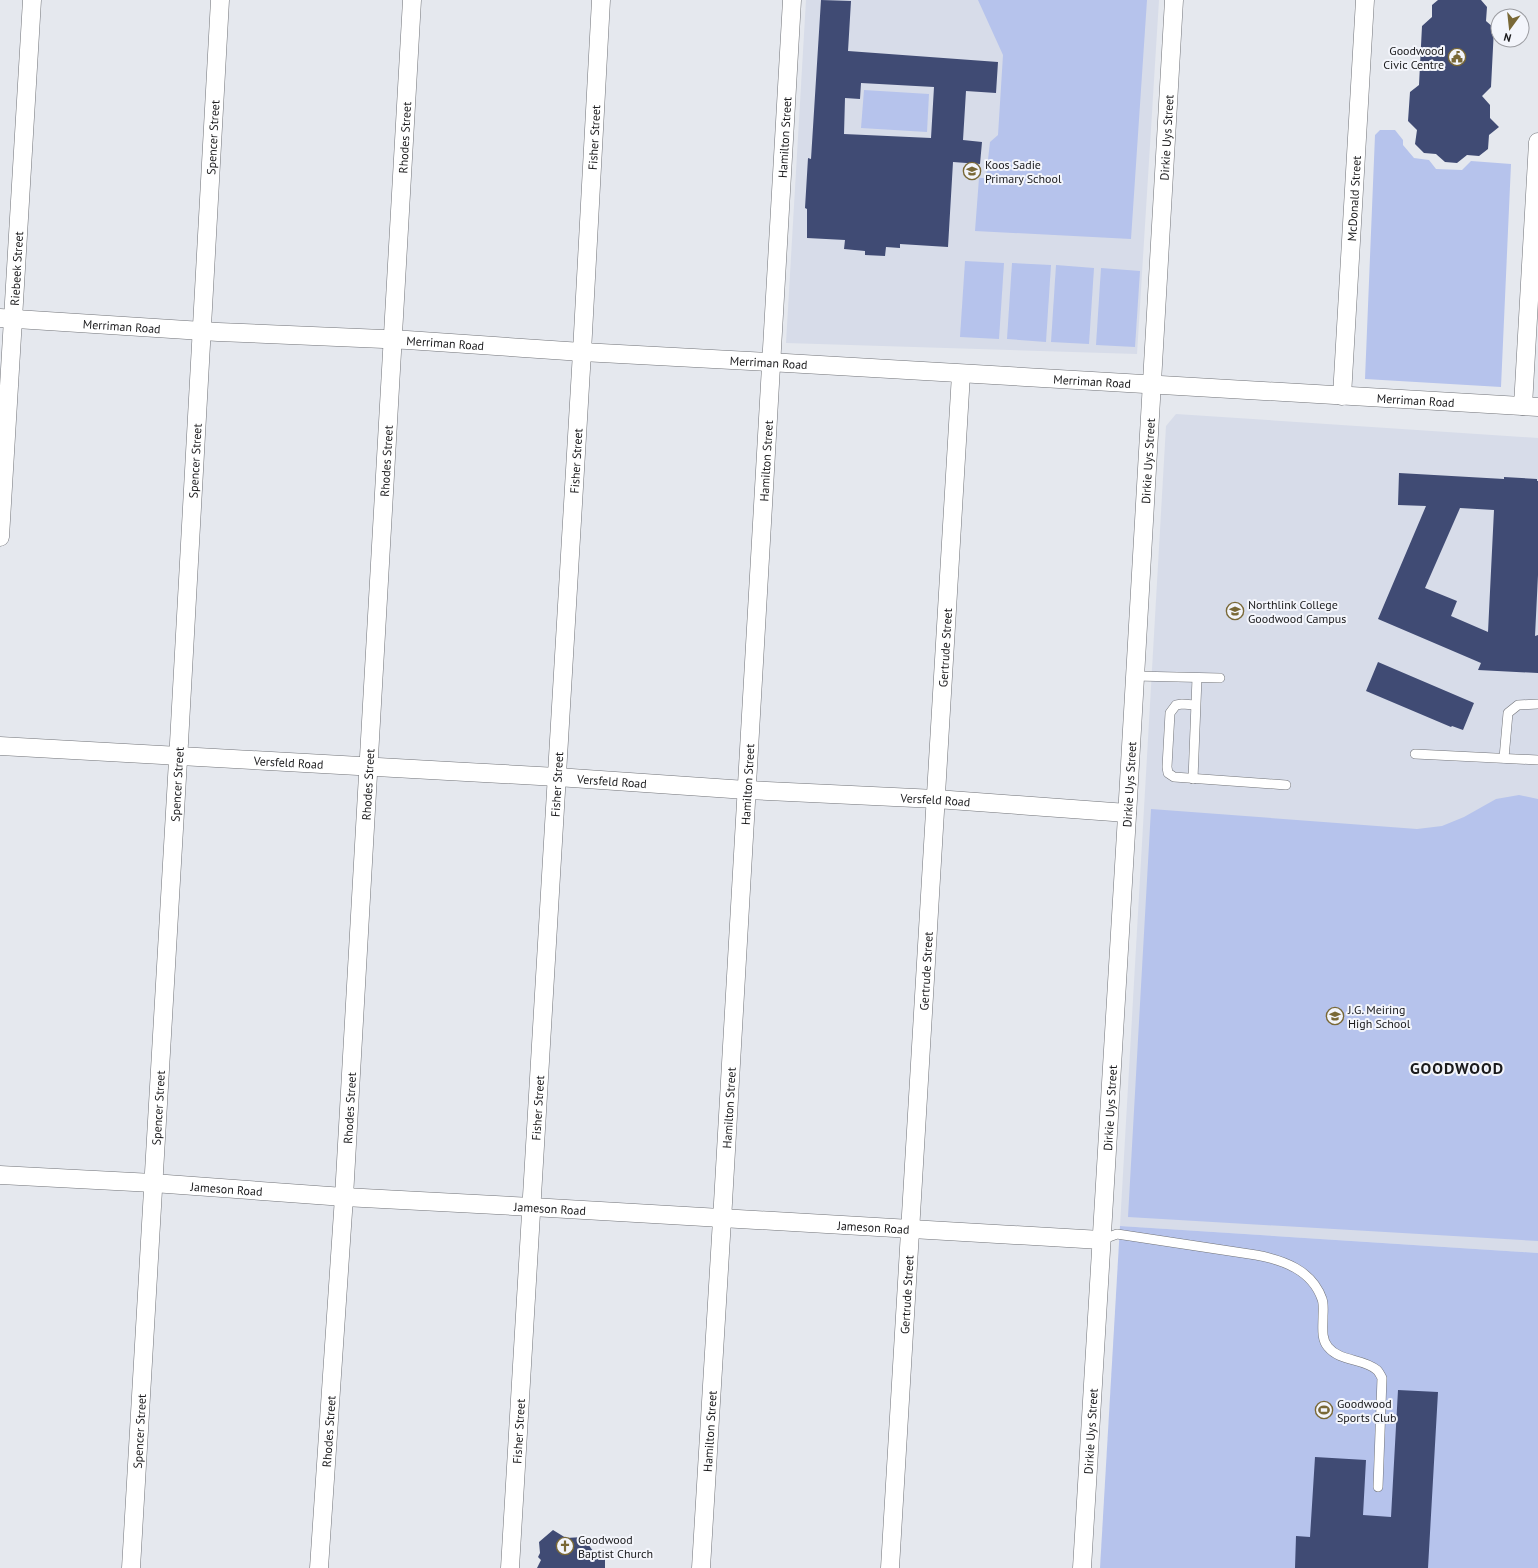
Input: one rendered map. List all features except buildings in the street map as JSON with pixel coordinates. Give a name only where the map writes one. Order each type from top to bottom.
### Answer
[{"type":"street","name":"Riebeek Street","points":[[0,537],[6,318],[32,0]]},
{"type":"street","name":"Spencer Street","points":[[131,1568],[220,0]]},
{"type":"street","name":"Rhodes Street","points":[[319,1568],[344,1197],[394,340],[412,0]]},
{"type":"street","name":"Fisher Street","points":[[510,1568],[582,352],[601,0]]},
{"type":"street","name":"Hamilton Street","points":[[701,1568],[792,0]]},
{"type":"street","name":"Dirkie Uys Street","points":[[1082,1568],[1174,0]]},
{"type":"street","name":"McDonald Street","points":[[1342,396],[1365,0]]},
{"type":"street","points":[[1530,407],[1538,142]]},
{"type":"street","name":"Merriman Road","points":[[6,318],[1530,407]]},
{"type":"street","name":"Gertrude Street","points":[[890,1568],[962,374]]},
{"type":"street","name":"Versfeld Road","points":[[0,746],[368,768],[557,777],[746,790],[936,799],[1127,813]]},
{"type":"street","name":"Jameson Road","points":[[0,1175],[153,1183],[344,1197],[532,1206],[1101,1240]]},
{"type":"lane","points":[[1135,676],[1220,678]]},
{"type":"lane","points":[[1192,779],[1197,678]]},
{"type":"lane","points":[[1504,758],[1508,713],[1518,705],[1538,704]]},
{"type":"lane","points":[[1195,705],[1176,705],[1170,713],[1168,773],[1174,777],[1192,779],[1286,785]]},
{"type":"lane","points":[[1415,754],[1538,760]]},
{"type":"lane","points":[[1101,1240],[1116,1234],[1274,1258],[1291,1265],[1305,1274],[1316,1288],[1322,1300],[1324,1341],[1328,1348],[1337,1355],[1377,1370],[1382,1378],[1378,1487]]},
{"type":"shaded area","name":"Koos Sadie Primary School","points":[[806,0],[1159,0],[1137,354],[786,343]]},
{"type":"shaded area","points":[[978,0],[1147,0],[1131,239],[975,231],[979,178],[986,178],[990,142],[998,135],[1003,55]]},
{"type":"shaded area","points":[[864,90],[929,94],[927,132],[861,128]]},
{"type":"shaded area","points":[[1380,130],[1395,130],[1403,140],[1403,145],[1414,158],[1429,160],[1436,169],[1462,170],[1471,161],[1511,164],[1501,387],[1365,379],[1375,135]]},
{"type":"shaded area","points":[[965,261],[1004,263],[999,339],[960,337]]},
{"type":"shaded area","points":[[1012,263],[1051,265],[1046,342],[1007,339]]},
{"type":"shaded area","points":[[1056,265],[1094,268],[1089,344],[1051,342]]},
{"type":"shaded area","points":[[1101,268],[1140,271],[1135,347],[1096,345]]},
{"type":"shaded area","name":"J.G. Meiring High School","points":[[1176,414],[1538,438],[1538,1253],[1120,1226],[1166,426]]},
{"type":"shaded area","name":"J.G. Meiring High School","points":[[1519,795],[1538,799],[1538,1241],[1128,1217],[1151,809],[1417,829],[1442,826],[1464,817],[1496,799]]},
{"type":"shaded area","name":"Goodwood Sports Club","points":[[1120,1226],[1538,1253],[1538,1568],[1100,1568]]},
{"type":"place","name":"Goodwood Civic Centre","points":[[1457,57]]},
{"type":"place","name":"Koos Sadie Primary School","points":[[972,171]]},
{"type":"place","name":"Northlink College Goodwood Campus","points":[[1235,611]]},
{"type":"place","name":"J.G. Meiring High School","points":[[1335,1016]]},
{"type":"place","name":"Goodwood Sports Club","points":[[1324,1410]]},
{"type":"place","name":"Goodwood Baptist Church","points":[[565,1546]]},
{"type":"district","name":"GOODWOOD","points":[[1457,1068]]}]
